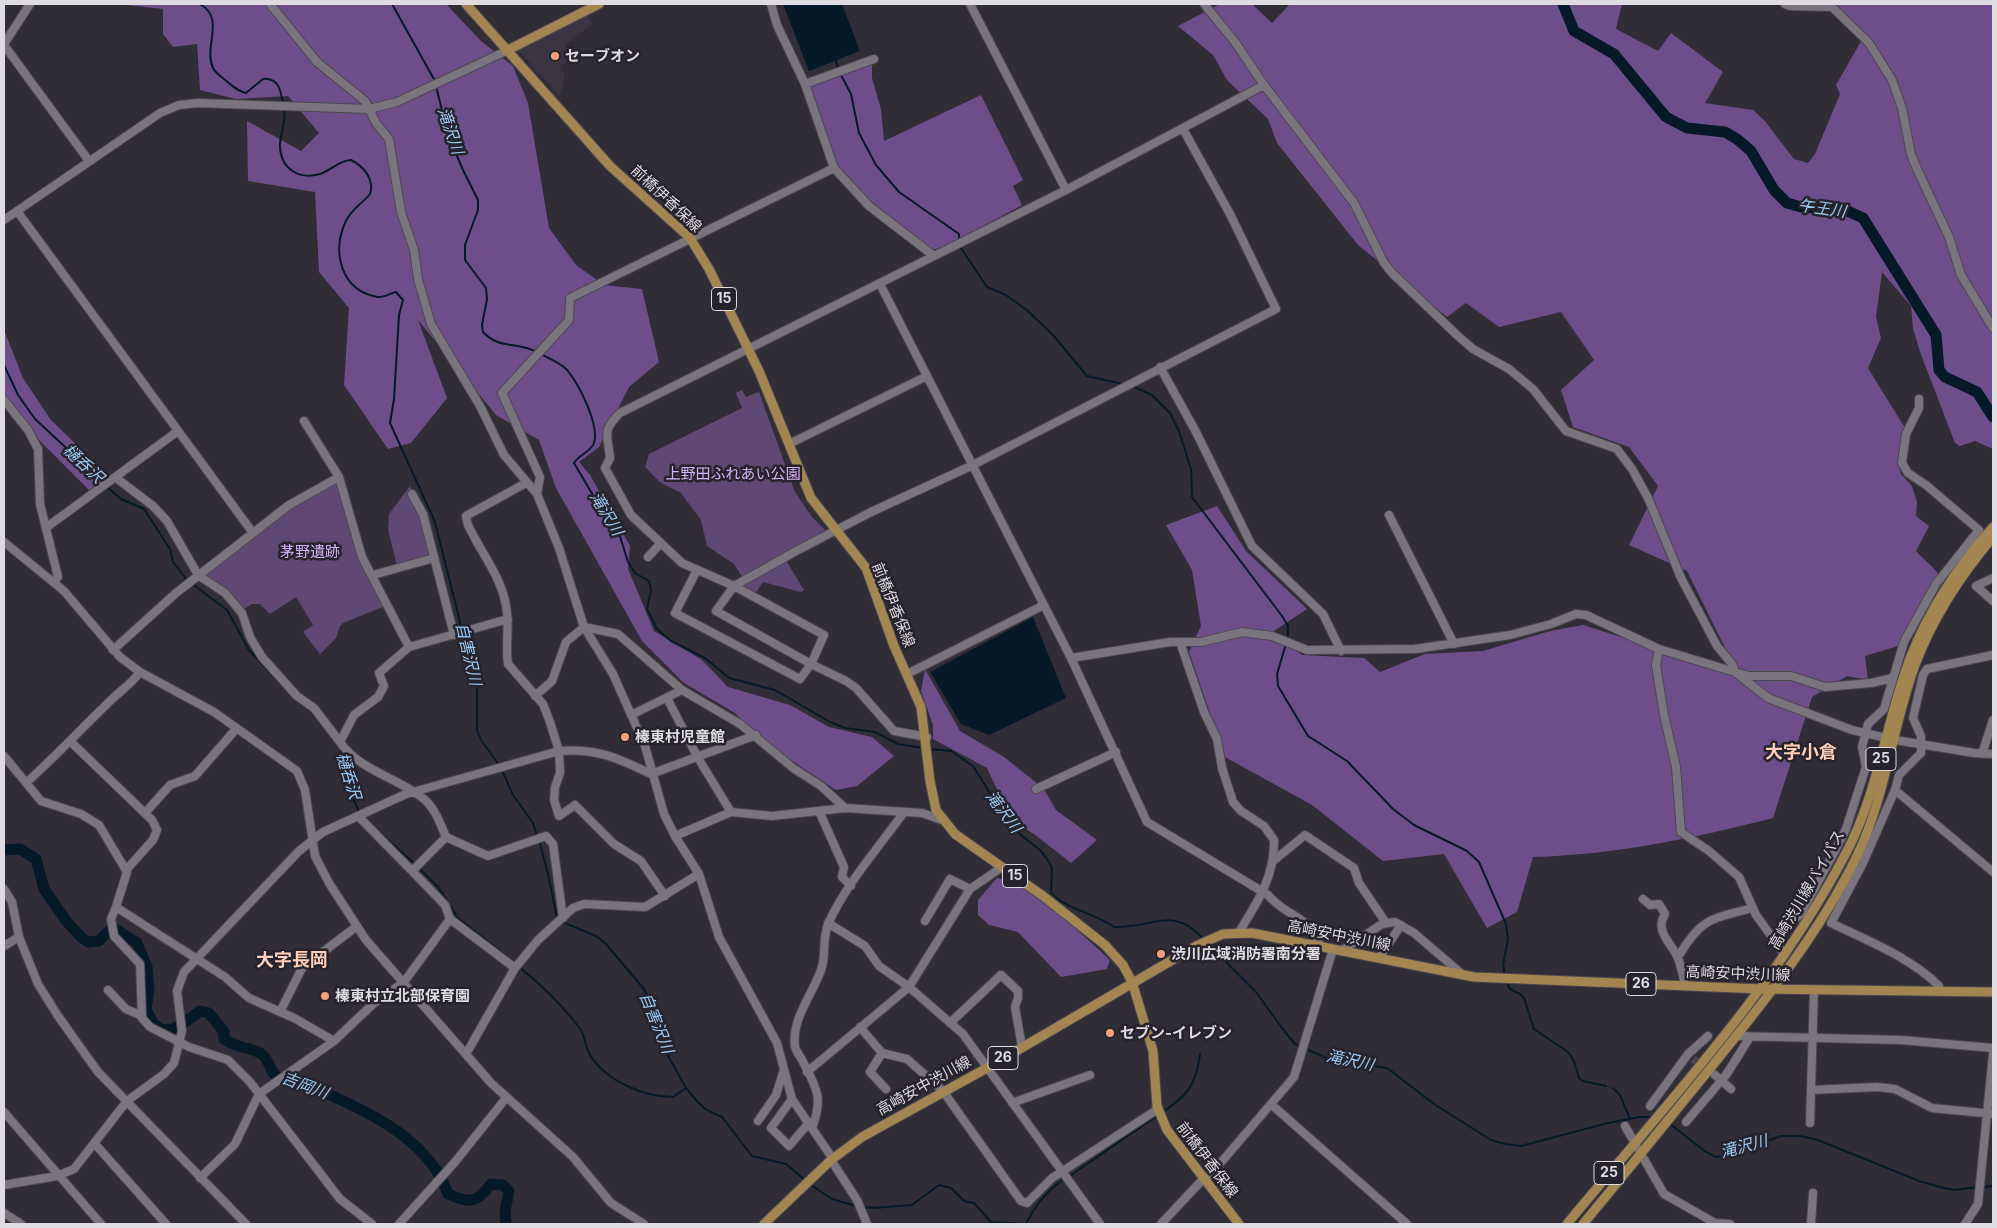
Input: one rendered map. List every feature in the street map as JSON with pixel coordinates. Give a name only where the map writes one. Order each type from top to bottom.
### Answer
[{"type":"main road","name":"前橋伊香保線","points":[[466,4],[610,166],[690,238],[709,269],[748,349],[811,498],[866,568],[894,646],[921,707],[927,740],[933,800],[942,820],[955,834],[1043,896],[1112,951],[1123,965],[1132,982],[1153,1051],[1158,1109],[1167,1130],[1238,1224]]},
{"type":"main road","points":[[506,50],[598,4]]},
{"type":"main road","name":"高崎渋川線バイパス","points":[[1583,1224],[1641,1155],[1773,989],[1792,964],[1830,904],[1856,858],[1872,820],[1906,672],[1923,628],[1948,584],[1993,526]]},
{"type":"main road","name":"高崎渋川線バイパス","points":[[1567,1224],[1761,989],[1786,955],[1821,899],[1856,833],[1891,739],[1914,667],[1930,631],[1950,594],[1993,538]]},
{"type":"main road","name":"高崎安中渋川線","points":[[764,1224],[832,1160],[862,1137],[987,1068],[1198,945],[1214,938],[1239,932],[1463,974],[1497,978],[1761,989],[1993,992]]},
{"type":"street","points":[[30,4],[4,45],[89,161]]},
{"type":"street","points":[[270,4],[317,62],[365,101],[389,139],[401,212],[414,250],[418,279],[431,324],[480,406],[504,455],[537,494],[559,548],[584,627],[613,674],[645,746],[651,774],[664,814],[675,836],[699,874],[718,936],[777,1043],[792,1099],[857,1200],[867,1224]]},
{"type":"street","points":[[771,4],[777,25],[805,84],[834,168],[869,206],[934,256]]},
{"type":"street","points":[[970,4],[1066,190]]},
{"type":"street","points":[[1204,4],[1236,42],[1264,85],[1354,203],[1384,263],[1392,273],[1473,349],[1509,369],[1533,389],[1566,431],[1617,449],[1632,469],[1648,498],[1681,578],[1717,646],[1732,664],[1735,672],[1768,698],[1865,734],[1982,754],[1993,754]]},
{"type":"street","points":[[1785,4],[1790,6],[1832,7],[1869,43],[1896,87],[1911,154],[1949,236],[1961,275],[1993,328]]},
{"type":"street","points":[[4,220],[160,113],[179,105],[198,103],[369,109],[385,107],[506,50]]},
{"type":"street","points":[[805,84],[874,59]]},
{"type":"street","points":[[697,570],[675,613],[800,679],[810,664],[824,634],[734,586],[682,563],[631,516],[605,468],[610,458],[606,444],[612,421],[620,413],[638,402],[880,284],[1066,190],[1264,85]]},
{"type":"street","points":[[927,740],[894,732],[856,688],[716,611],[734,586],[836,530],[971,466],[1160,367],[1276,309],[1230,214],[1183,129]]},
{"type":"street","points":[[537,494],[540,477],[502,393],[570,320],[570,298],[834,168]]},
{"type":"street","points":[[17,211],[252,533]]},
{"type":"street","points":[[880,284],[971,466],[1071,658],[1148,822],[1264,892],[1284,910],[1308,924],[1315,932],[1320,946]]},
{"type":"street","points":[[1160,367],[1196,432],[1252,546],[1323,614],[1330,624],[1341,651]]},
{"type":"street","points":[[789,444],[927,376]]},
{"type":"street","points":[[1773,937],[1794,922],[1808,905],[1846,829],[1866,767],[1862,751],[1865,734],[1872,720],[1884,709],[1904,642],[1926,599],[1944,572],[1979,530],[1904,468],[1902,463],[1906,434],[1918,408],[1919,399]]},
{"type":"street","points":[[4,400],[28,430],[38,448],[40,504],[58,576],[54,582]]},
{"type":"street","points":[[304,421],[339,477],[362,557],[409,647]]},
{"type":"street","points":[[47,527],[178,431]]},
{"type":"street","points":[[115,477],[153,506],[167,522],[198,575],[235,602],[242,613],[255,648],[297,696],[314,708],[350,755],[427,801],[440,822],[446,837],[488,856],[546,836],[553,844],[563,918]]},
{"type":"street","points":[[113,650],[198,575],[252,533],[289,505],[339,477]]},
{"type":"street","points":[[526,483],[466,516],[475,540],[500,586],[506,604],[508,664],[543,704],[559,751],[560,773],[555,786],[554,800],[559,816],[575,805],[614,844],[641,861],[665,896]]},
{"type":"street","points":[[412,494],[423,514],[455,635]]},
{"type":"street","points":[[1389,515],[1454,644]]},
{"type":"street","points":[[4,542],[54,582],[113,650],[140,672],[193,699],[297,771],[304,790],[315,856],[323,873],[366,940],[506,1098],[573,1157],[611,1203],[644,1224]]},
{"type":"street","points":[[648,557],[660,544]]},
{"type":"street","points":[[373,576],[434,558]]},
{"type":"street","points":[[1993,578],[1976,586],[1993,601]]},
{"type":"street","points":[[908,674],[1044,605]]},
{"type":"street","points":[[1071,658],[1170,642],[1201,642],[1242,632],[1266,635],[1307,650],[1415,649],[1510,635],[1551,624],[1576,614],[1586,615],[1659,649],[1749,676],[1791,676],[1825,688],[1871,683],[1893,678]]},
{"type":"street","points":[[340,742],[354,716],[378,697],[384,686],[379,674],[409,647],[508,619]]},
{"type":"street","points":[[584,627],[618,634],[682,690],[756,735],[772,752],[821,786],[845,808]]},
{"type":"street","points":[[535,696],[552,681],[566,642],[584,627]]},
{"type":"street","points":[[1180,642],[1204,712],[1217,739],[1222,768],[1233,802],[1241,811],[1264,826],[1272,836],[1274,847],[1272,862],[1264,892],[1239,932]]},
{"type":"street","points":[[1659,649],[1656,665],[1664,715],[1676,767],[1681,832],[1709,851],[1739,877],[1752,908],[1786,955]]},
{"type":"street","points":[[1940,991],[1940,986],[1929,976],[1898,956],[1831,922],[1863,863],[1895,790],[1902,769],[1918,758],[1922,744],[1918,726],[1913,718],[1920,683],[1927,669],[1993,655]]},
{"type":"street","points":[[27,782],[71,742],[109,702],[131,685],[140,672]]},
{"type":"street","points":[[630,715],[682,690]]},
{"type":"street","points":[[667,698],[698,758],[732,812]]},
{"type":"street","points":[[1982,754],[1993,720]]},
{"type":"street","points":[[145,813],[170,785],[195,776],[236,729]]},
{"type":"street","points":[[4,1185],[57,1176],[74,1169],[127,1101],[164,1074],[174,1063],[182,1031],[177,992],[180,978],[259,892],[312,840],[323,832],[359,817],[389,801],[414,792],[559,751],[580,749],[604,754],[651,774],[756,735]]},
{"type":"street","points":[[71,742],[152,820],[157,830],[153,840],[126,870]]},
{"type":"street","points":[[1036,789],[1116,752]]},
{"type":"street","points":[[4,756],[41,801],[81,814],[99,825],[126,870],[125,881],[111,919],[114,936],[140,964],[142,1016]]},
{"type":"street","points":[[1895,790],[1993,872]]},
{"type":"street","points":[[675,836],[732,812],[772,816],[845,808],[922,813],[942,820]]},
{"type":"street","points":[[819,811],[844,867],[842,877],[851,886]]},
{"type":"street","points":[[792,1099],[771,1128],[789,1146],[810,1126],[818,1112],[818,1093],[795,1048],[796,1033],[808,994],[822,967],[823,947],[828,923],[851,886],[904,812]]},
{"type":"street","points":[[359,817],[445,905],[450,919],[515,968]]},
{"type":"street","points":[[1272,862],[1305,835],[1354,868],[1360,883],[1386,923]]},
{"type":"street","points":[[412,871],[446,837]]},
{"type":"street","points":[[807,1072],[909,987],[970,889],[1002,867]]},
{"type":"street","points":[[466,1054],[515,968],[538,940],[577,905],[644,907],[699,874]]},
{"type":"street","points":[[925,921],[950,879],[970,889]]},
{"type":"street","points":[[4,889],[12,902],[19,937],[38,984],[58,1016],[98,1072],[246,1224]]},
{"type":"street","points":[[1643,899],[1650,905],[1659,904],[1665,914],[1662,920],[1663,936],[1677,955],[1685,986]]},
{"type":"street","points":[[116,907],[225,976],[249,998],[280,1012],[334,1041]]},
{"type":"street","points":[[1677,955],[1680,954],[1696,930],[1711,920],[1752,908]]},
{"type":"street","points":[[200,1178],[235,1144],[259,1094],[334,1041],[373,1004],[404,982],[450,919]]},
{"type":"street","points":[[1161,1224],[1272,1105],[1294,1077],[1337,950],[1386,923],[1395,922],[1414,933],[1463,974]]},
{"type":"street","points":[[828,923],[865,946],[879,966],[909,987],[963,1034],[1100,1224]]},
{"type":"street","points":[[1379,958],[1401,925]]},
{"type":"street","points":[[280,1012],[302,968],[358,926]]},
{"type":"street","points":[[4,946],[19,937]]},
{"type":"street","points":[[950,1023],[1001,974],[1018,991],[1015,1007],[1022,1047]]},
{"type":"street","points":[[108,990],[126,1009],[142,1016],[150,1027],[180,1042],[228,1060],[259,1094],[340,1199],[372,1224]]},
{"type":"street","points":[[1810,1123],[1814,990]]},
{"type":"street","points":[[860,1027],[882,1053],[907,1059],[943,1091],[1021,1201],[1026,1203],[1042,1187],[1062,1172],[1158,1109]]},
{"type":"street","points":[[1650,1106],[1708,1036]]},
{"type":"street","points":[[1736,1036],[1901,1040],[1993,1048]]},
{"type":"street","points":[[1686,1122],[1750,1037]]},
{"type":"street","points":[[882,1053],[870,1072],[886,1089]]},
{"type":"street","points":[[1965,1224],[1978,1204],[1990,1113],[1993,1054]]},
{"type":"street","points":[[758,1122],[776,1095],[784,1068]]},
{"type":"street","points":[[1012,1103],[1090,1075]]},
{"type":"street","points":[[1718,1078],[1731,1089]]},
{"type":"street","points":[[1811,1090],[1877,1087],[1895,1089],[1932,1108],[1990,1113]]},
{"type":"street","points":[[399,1224],[454,1162],[506,1098]]},
{"type":"street","points":[[1272,1105],[1407,1224]]},
{"type":"street","points":[[4,1112],[57,1176],[101,1224]]},
{"type":"street","points":[[1625,1126],[1664,1194],[1714,1224],[1730,1224]]},
{"type":"street","points":[[95,1144],[166,1224]]},
{"type":"street","points":[[1811,1224],[1813,1193]]},
{"type":"street","points":[[4,1213],[21,1224]]},
{"type":"shaded area","points":[[119,4],[446,4],[481,41],[513,66],[528,103],[549,228],[576,265],[604,285],[642,289],[659,362],[629,387],[599,447],[579,462],[590,475],[630,546],[628,569],[654,631],[702,660],[728,687],[790,705],[829,727],[872,737],[894,756],[857,786],[836,790],[782,754],[746,725],[735,713],[684,683],[642,641],[556,488],[539,440],[496,415],[418,320],[447,398],[411,443],[388,449],[344,385],[349,308],[319,272],[315,192],[248,181],[247,121],[301,151],[319,133],[288,96],[236,99],[200,90],[197,44],[173,47],[163,34],[163,9]]},
{"type":"shaded area","points":[[1220,4],[1252,4],[1272,23],[1290,4],[1622,4],[1616,29],[1658,51],[1671,33],[1723,72],[1705,103],[1753,110],[1764,120],[1794,159],[1808,163],[1815,154],[1840,94],[1836,85],[1864,36],[1831,4],[1993,4],[1993,449],[1975,441],[1960,446],[1955,443],[1920,352],[1913,328],[1911,306],[1882,272],[1876,317],[1881,338],[1868,368],[1905,428],[1898,464],[1901,474],[1912,486],[1917,502],[1916,516],[1929,526],[1916,551],[1939,575],[1922,601],[1898,646],[1865,656],[1868,680],[1847,676],[1812,697],[1773,818],[1714,832],[1624,849],[1563,856],[1533,857],[1517,912],[1487,928],[1444,854],[1383,861],[1312,805],[1225,757],[1189,652],[1201,626],[1192,570],[1166,525],[1217,506],[1246,551],[1307,609],[1274,631],[1302,655],[1364,658],[1380,672],[1425,654],[1483,651],[1550,631],[1583,625],[1738,674],[1687,571],[1629,545],[1658,486],[1629,447],[1573,427],[1561,390],[1594,360],[1561,312],[1499,327],[1466,303],[1447,317],[1358,245],[1277,143],[1268,119],[1227,80],[1213,55],[1178,26]]},
{"type":"shaded area","points":[[587,13],[592,24],[565,45],[571,60],[560,66],[565,76],[560,96],[518,50]]},
{"type":"shaded area","points":[[872,62],[872,78],[881,109],[884,141],[981,95],[1023,180],[1013,186],[1022,205],[947,246],[932,250],[858,191],[837,167],[808,86]]},
{"type":"shaded area","points":[[4,330],[23,378],[51,420],[112,479],[89,490],[39,440],[4,394]]},
{"type":"shaded area","points":[[925,669],[960,731],[1004,757],[1043,788],[1056,810],[1097,840],[1071,863],[1034,834],[1012,821],[987,768],[933,739],[933,725],[921,691]]},
{"type":"shaded area","points":[[997,878],[1028,885],[1110,960],[1107,969],[1061,977],[1018,932],[989,925],[978,915],[978,900]]},
{"type":"green space","name":"上野田ふれあい公園","points":[[742,390],[746,397],[759,392],[795,492],[812,517],[825,530],[824,533],[782,554],[804,590],[801,592],[763,582],[755,594],[740,586],[743,578],[734,564],[707,546],[701,520],[681,493],[661,483],[645,467],[649,454],[742,408],[736,393]]},
{"type":"green space","name":"茅野遺跡","points":[[338,482],[360,557],[385,606],[343,623],[336,638],[320,654],[303,632],[313,625],[296,597],[270,614],[260,604],[252,604],[244,609],[205,576],[204,573],[290,507]]},
{"type":"green space","points":[[410,486],[421,515],[431,555],[397,566],[388,530],[389,514]]},
{"type":"water","points":[[783,4],[842,4],[860,51],[809,71]]},
{"type":"water","points":[[1033,617],[1066,698],[989,735],[961,724],[930,672]]},
{"type":"waterway","name":"自害沢川","points":[[200,4],[208,10],[212,17],[213,33],[210,51],[215,71],[234,88],[246,93],[263,79],[273,80],[278,86],[283,104]]},
{"type":"waterway","name":"滝沢川","points":[[392,4],[435,81]]},
{"type":"waterway","name":"午王川","points":[[1563,4],[1574,31],[1614,54],[1666,117],[1687,128],[1725,132],[1737,139],[1751,151],[1774,190],[1787,203],[1801,207],[1843,209],[1863,218],[1936,335],[1939,370],[1945,377],[1977,392],[1993,417]]},
{"type":"waterway","points":[[835,59],[839,69]]},
{"type":"waterway","points":[[840,73],[851,94],[859,133],[876,165],[899,192],[959,234],[959,241]]},
{"type":"waterway","name":"滝沢川","points":[[436,86],[448,135],[478,200],[478,210],[465,245],[465,260],[486,288],[487,299],[482,325],[483,332],[489,338],[496,341],[537,352]]},
{"type":"waterway","name":"自害沢川","points":[[284,109],[285,114],[280,147],[281,155],[292,171],[305,175],[320,174],[347,160],[351,160],[364,169],[371,183],[370,194],[347,218],[339,246],[340,258],[343,269],[355,287],[377,297],[396,292],[403,300],[399,315],[394,399],[390,423],[435,522],[462,630]]},
{"type":"waterway","points":[[959,245],[987,287],[1006,295],[1028,311],[1053,335],[1087,376],[1123,384]]},
{"type":"waterway","name":"滝沢川","points":[[541,354],[564,367],[587,404],[595,438],[591,448],[574,463],[597,502],[619,533],[628,562],[635,573],[649,581],[651,590],[647,609],[657,629],[671,641],[705,658],[729,678],[775,690],[830,722],[845,728],[875,732],[898,744],[923,748]]},
{"type":"waterway","name":"樋呑沢","points":[[4,365],[18,395],[35,419],[104,483]]},
{"type":"waterway","points":[[1132,386],[1152,395],[1170,413],[1179,431],[1191,469],[1192,497],[1282,616],[1288,626],[1288,639]]},
{"type":"waterway","name":"樋呑沢","points":[[107,487],[121,499],[144,509],[170,549],[173,562],[187,580]]},
{"type":"waterway","name":"樋呑沢","points":[[191,583],[227,610],[249,650],[285,688]]},
{"type":"waterway","name":"自害沢川","points":[[463,634],[477,683],[477,730],[481,740],[500,766]]},
{"type":"waterway","points":[[1286,644],[1277,674],[1278,686],[1308,736],[1347,761],[1393,809],[1414,825],[1467,851],[1479,862],[1506,924],[1508,939],[1503,965],[1505,976]]},
{"type":"waterway","name":"樋呑沢","points":[[340,747],[359,812]]},
{"type":"waterway","name":"滝沢川","points":[[930,749],[951,751],[973,766],[1011,827],[1041,851],[1049,862],[1052,868],[1051,892],[1064,903],[1099,918],[1114,927],[1127,927],[1171,920],[1182,923],[1203,939]]},
{"type":"waterway","name":"自害沢川","points":[[502,770],[513,795],[533,823],[537,836]]},
{"type":"waterway","name":"樋呑沢","points":[[369,823],[416,865]]},
{"type":"waterway","name":"自害沢川","points":[[539,840],[557,918]]},
{"type":"waterway","name":"吉岡川","points":[[4,850],[20,849],[36,859],[44,889],[67,922],[82,938],[88,942],[99,941],[110,930],[117,930],[137,943],[147,967],[149,990],[146,1009],[153,1023],[162,1030],[172,1029],[200,1011],[209,1013],[224,1032],[224,1039],[263,1055],[273,1073],[279,1078],[311,1086],[352,1105],[392,1127],[425,1156],[438,1173],[448,1194],[462,1199],[473,1200],[481,1195],[491,1184],[503,1185],[509,1191],[505,1211],[506,1224]]},
{"type":"waterway","name":"樋呑沢","points":[[419,868],[439,888],[458,918],[516,964]]},
{"type":"waterway","name":"自害沢川","points":[[560,921],[596,936],[606,944],[644,989],[653,1009],[662,1045],[686,1088],[696,1100],[705,1109],[722,1117],[752,1156],[786,1164],[805,1180]]},
{"type":"waterway","name":"滝沢川","points":[[1208,944],[1256,992],[1295,1044],[1300,1046]]},
{"type":"waterway","name":"樋呑沢","points":[[519,967],[551,995],[572,1019],[581,1030],[590,1055],[606,1073],[627,1086],[650,1094],[673,1097],[686,1088]]},
{"type":"waterway","points":[[1506,980],[1510,989],[1524,998],[1534,1029],[1568,1052],[1574,1061],[1579,1078],[1583,1081],[1606,1086]]},
{"type":"waterway","name":"滝沢川","points":[[1304,1048],[1326,1058],[1387,1068],[1434,1104],[1491,1140],[1505,1144],[1521,1146],[1608,1123],[1640,1117],[1654,1117]]},
{"type":"waterway","points":[[1163,1112],[1179,1100],[1190,1088],[1196,1074],[1200,1054]]},
{"type":"waterway","points":[[1613,1088],[1620,1095],[1630,1119]]},
{"type":"waterway","points":[[1068,1177],[1157,1116]]},
{"type":"waterway","name":"滝沢川","points":[[1670,1124],[1706,1152],[1716,1157],[1730,1155],[1781,1136],[1800,1136],[1818,1140],[1919,1181],[1954,1190],[1978,1187]]},
{"type":"waterway","points":[[1026,1224],[1042,1199],[1064,1179]]},
{"type":"waterway","name":"自害沢川","points":[[811,1185],[832,1199],[856,1206]]},
{"type":"waterway","name":"自害沢川","points":[[863,1207],[912,1205],[939,1185],[951,1188],[964,1201],[974,1203],[991,1222],[1025,1224]]},
{"type":"waterway","name":"滝沢川","points":[[1983,1187],[1993,1186]]},
{"type":"tunnel","points":[[1693,1059],[1713,1074]]},
{"type":"place","name":"セーブオン","points":[[555,56]]},
{"type":"place","name":"榛東村児童館","points":[[625,737]]},
{"type":"place","name":"渋川広域消防署南分署","points":[[1161,954]]},
{"type":"place","name":"榛東村立北部保育園","points":[[325,996]]},
{"type":"place","name":"セブン-イレブン","points":[[1110,1033]]},
{"type":"district","name":"大字小倉","points":[[1801,753]]},
{"type":"district","name":"大字長岡","points":[[292,961]]}]
